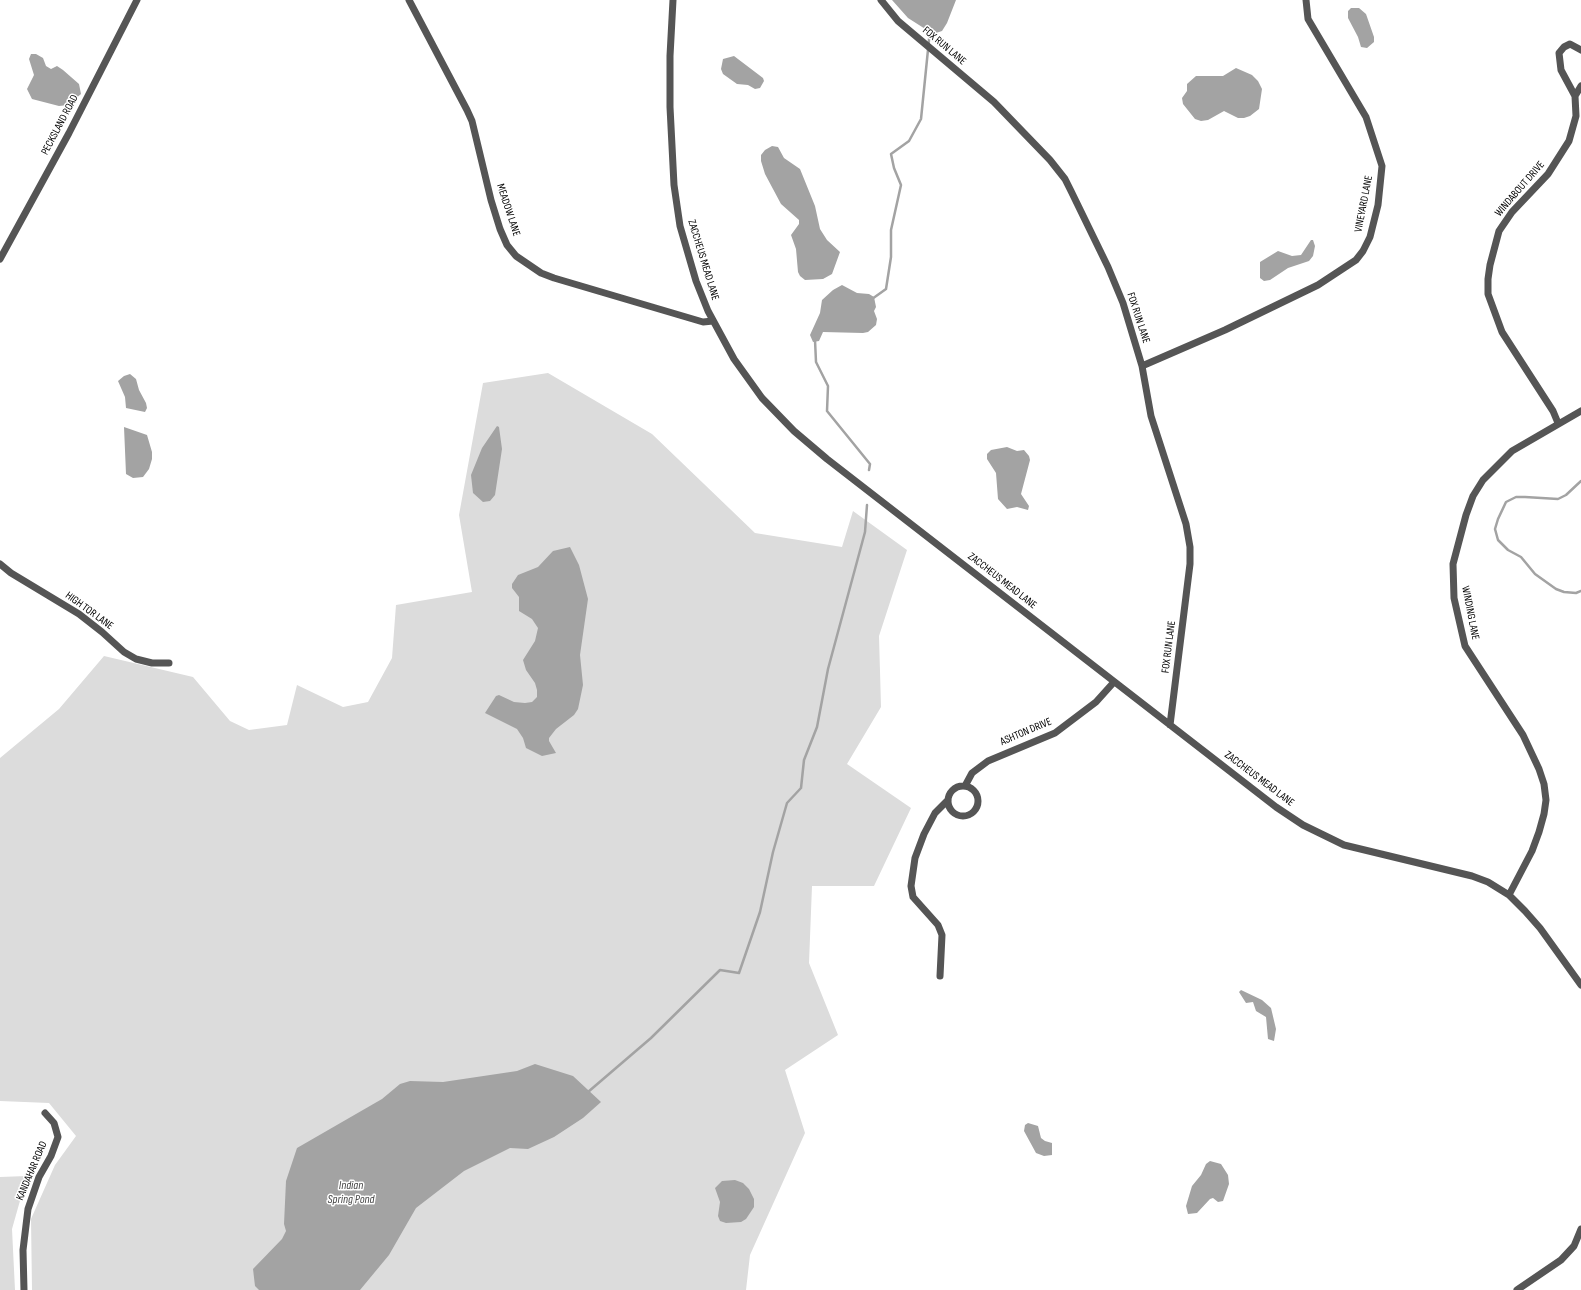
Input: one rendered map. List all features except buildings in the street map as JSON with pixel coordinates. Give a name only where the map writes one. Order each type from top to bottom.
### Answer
[{"type":"street","name":"PECKSLAND ROAD","points":[[0,259],[69,133],[137,0]]},
{"type":"street","name":"MEADOW LANE","points":[[409,0],[472,121],[491,200],[500,229],[507,245],[516,256],[541,272],[554,278],[703,322],[713,321]]},
{"type":"street","name":"ZACCHEUS MEAD LANE","points":[[673,0],[670,56],[670,107],[677,208],[696,281],[713,321],[734,359],[762,398],[794,431],[827,459],[1276,807],[1322,836],[1344,845],[1472,876],[1488,882],[1509,895],[1540,928],[1581,985]]},
{"type":"street","name":"FOX RUN LANE","points":[[881,0],[898,21],[994,102],[1050,160],[1065,179],[1108,267],[1123,303],[1142,366],[1151,416],[1184,518],[1190,547],[1190,564],[1170,725]]},
{"type":"street","name":"VINEYARD LANE","points":[[1142,366],[1225,330],[1318,285],[1356,260],[1363,251],[1370,237],[1378,205],[1382,166],[1366,117],[1308,19],[1306,0]]},
{"type":"street","name":"WINDABOUT DRIVE","points":[[1558,423],[1553,410],[1502,332],[1488,294],[1488,279],[1499,231],[1512,212],[1548,174],[1569,141],[1576,116],[1575,96],[1561,70],[1560,53],[1564,47],[1570,44],[1581,50]]},
{"type":"street","points":[[1575,96],[1581,86]]},
{"type":"street","name":"WINDING LANE","points":[[1509,895],[1532,851],[1539,832],[1546,800],[1544,784],[1539,769],[1523,735],[1466,646],[1454,598],[1453,564],[1466,515],[1473,496],[1483,480],[1512,451],[1581,411]]},
{"type":"street","name":"HIGH TOR LANE","points":[[0,564],[79,614],[124,652],[136,659],[152,663],[169,663]]},
{"type":"street","name":"ASHTON DRIVE","points":[[940,976],[942,935],[938,925],[913,897],[911,886],[916,858],[924,834],[935,813],[948,800],[952,791],[956,787],[965,786],[972,773],[988,761],[1055,733],[1096,702],[1114,682]]},
{"type":"street","points":[[948,800],[950,809],[958,815],[970,814],[975,810],[978,805],[977,794],[970,787],[965,786]]},
{"type":"street","name":"KANDAHAR ROAD","points":[[24,1290],[23,1250],[28,1209],[39,1177],[51,1156],[58,1137],[54,1123],[45,1113]]},
{"type":"street","points":[[1517,1290],[1561,1260],[1574,1246],[1581,1229]]},
{"type":"shaded area","points":[[548,373],[652,434],[755,533],[842,547],[853,511],[907,550],[879,636],[881,707],[847,764],[911,808],[874,886],[812,886],[809,963],[838,1035],[785,1070],[805,1133],[750,1255],[746,1290],[32,1290],[31,1219],[55,1165],[76,1136],[49,1103],[0,1101],[0,758],[59,709],[104,656],[193,677],[230,721],[249,730],[287,725],[297,685],[343,707],[368,702],[392,658],[396,605],[472,592],[459,515],[483,383]]},
{"type":"shaded area","points":[[27,1176],[12,1229],[15,1290],[0,1290],[0,1177]]},
{"type":"water","points":[[892,0],[956,0],[947,23],[942,31],[936,33],[930,32],[908,18]]},
{"type":"water","points":[[1351,8],[1359,8],[1366,14],[1374,37],[1374,42],[1367,48],[1361,47],[1358,37],[1348,18],[1348,11]]},
{"type":"water","points":[[31,54],[36,54],[43,58],[46,66],[51,69],[57,66],[63,70],[79,84],[81,94],[68,105],[59,106],[32,99],[27,89],[34,75],[29,59]]},
{"type":"water","points":[[734,56],[763,78],[764,81],[760,88],[755,89],[748,85],[737,84],[723,74],[721,69],[723,59]]},
{"type":"water","points":[[1236,68],[1252,75],[1258,81],[1262,89],[1259,109],[1250,116],[1244,118],[1238,118],[1224,111],[1208,120],[1201,121],[1195,119],[1183,104],[1182,98],[1187,91],[1187,84],[1196,76],[1223,76]]},
{"type":"water","points":[[772,146],[778,147],[784,158],[800,169],[815,206],[820,229],[827,240],[840,252],[832,274],[823,279],[805,280],[798,272],[796,249],[791,235],[799,224],[799,220],[781,204],[765,174],[761,161],[761,155],[765,150]]},
{"type":"water","points":[[1311,240],[1313,240],[1315,246],[1313,256],[1309,261],[1288,268],[1270,280],[1264,281],[1260,278],[1260,262],[1278,251],[1292,256],[1301,255]]},
{"type":"water","points":[[842,285],[857,293],[869,294],[874,297],[876,307],[874,311],[877,319],[876,325],[868,332],[863,333],[823,332],[819,341],[813,342],[810,335],[820,313],[822,300],[833,290]]},
{"type":"water","points":[[130,374],[136,379],[139,390],[146,403],[147,408],[145,412],[126,408],[125,397],[118,381],[124,376]]},
{"type":"water","points":[[497,426],[499,427],[502,449],[495,495],[490,501],[483,502],[473,493],[471,475],[482,448]]},
{"type":"water","points":[[124,427],[147,435],[152,452],[152,459],[149,469],[143,477],[133,478],[126,474]]},
{"type":"water","points":[[1007,447],[1017,451],[1024,450],[1029,456],[1030,460],[1021,494],[1029,506],[1028,510],[1017,507],[1007,509],[998,499],[996,473],[987,459],[987,454],[991,450]]},
{"type":"water","points":[[570,547],[579,565],[588,599],[580,655],[583,685],[578,709],[574,715],[556,729],[549,738],[549,741],[556,753],[542,756],[526,748],[523,738],[517,729],[485,713],[496,696],[499,695],[514,702],[525,703],[532,702],[537,697],[535,683],[526,670],[523,660],[535,641],[538,628],[532,619],[519,611],[519,597],[512,588],[512,584],[518,575],[538,567],[553,551]]},
{"type":"water","points":[[1241,990],[1262,1000],[1271,1008],[1276,1029],[1274,1041],[1268,1039],[1266,1017],[1256,1011],[1253,1002],[1246,1003],[1239,992]]},
{"type":"water","name":"Indian Spring Pond","points":[[535,1064],[573,1076],[601,1102],[583,1118],[554,1137],[528,1149],[510,1148],[464,1171],[416,1208],[389,1255],[360,1290],[259,1290],[255,1286],[253,1269],[282,1239],[286,1231],[284,1224],[286,1181],[297,1148],[382,1099],[400,1084],[410,1081],[443,1082],[517,1071]]},
{"type":"water","points":[[1028,1123],[1038,1126],[1041,1138],[1052,1143],[1052,1155],[1044,1156],[1036,1153],[1024,1131],[1025,1125]]},
{"type":"water","points":[[1210,1161],[1221,1164],[1228,1175],[1229,1184],[1223,1201],[1218,1202],[1213,1198],[1210,1199],[1197,1213],[1188,1214],[1186,1206],[1192,1186],[1201,1175],[1206,1164]]},
{"type":"water","points":[[735,1180],[743,1183],[749,1189],[754,1199],[754,1207],[746,1219],[741,1222],[726,1223],[720,1221],[718,1216],[720,1202],[715,1188],[722,1181]]},
{"type":"waterway","points":[[872,299],[886,289],[891,257],[891,230],[901,185],[894,168],[891,154],[909,141],[921,119],[930,30]]},
{"type":"waterway","points":[[815,340],[816,362],[828,386],[827,411],[870,464],[869,470]]},
{"type":"waterway","points":[[1581,481],[1566,495],[1558,499],[1516,497],[1506,502],[1495,529],[1498,540],[1508,550],[1521,557],[1535,574],[1556,589],[1564,592],[1576,593],[1581,591]]},
{"type":"waterway","points":[[588,1092],[651,1038],[720,970],[739,973],[760,912],[773,852],[787,803],[801,788],[804,760],[817,727],[828,669],[865,532],[867,505]]}]
